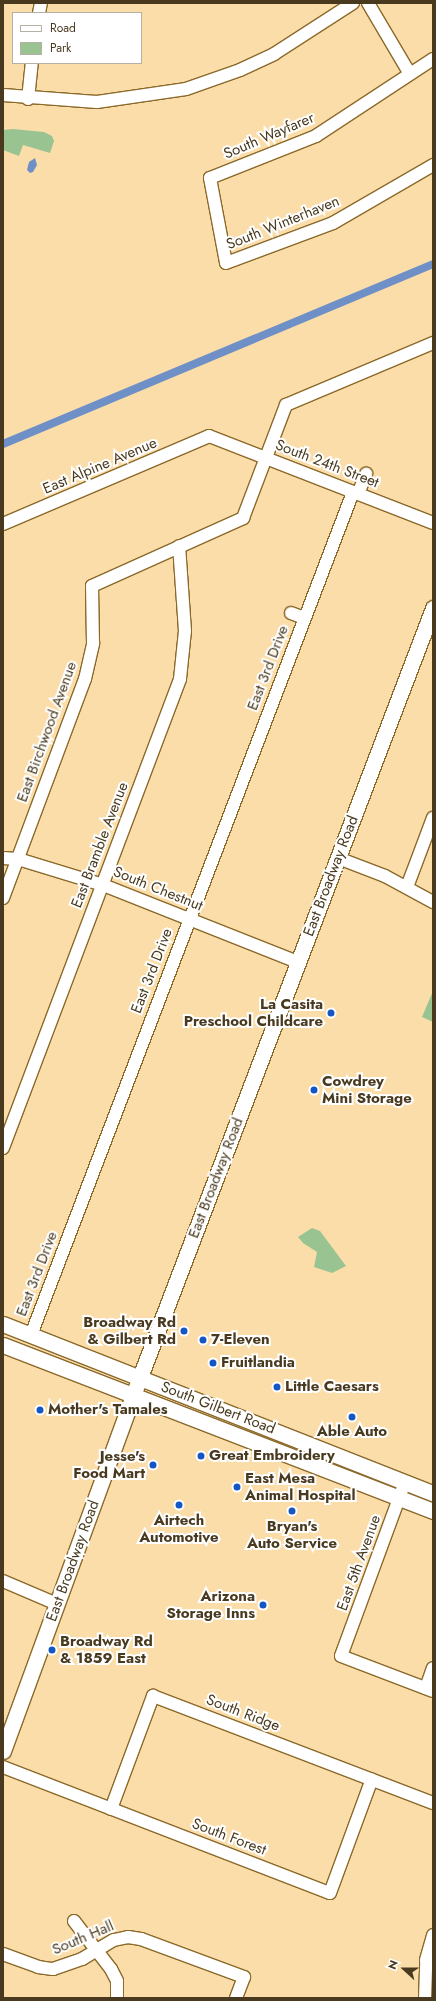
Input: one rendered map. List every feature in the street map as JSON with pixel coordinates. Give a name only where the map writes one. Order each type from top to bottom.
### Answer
[{"type":"main road","name":"East Broadway Road","points":[[3,1751],[140,1377],[433,608]]},
{"type":"main road","name":"South Gilbert Road","points":[[3,1324],[433,1493]]},
{"type":"main road","name":"South Gilbert Road","points":[[3,1345],[433,1511]]},
{"type":"main road","points":[[258,1444],[276,1443],[312,1454],[318,1453],[321,1448]]},
{"type":"main road","points":[[336,1473],[343,1467],[376,1470]]},
{"type":"street","points":[[3,96],[28,99],[97,102],[186,89],[240,70],[274,54],[353,3]]},
{"type":"street","points":[[368,3],[410,74]]},
{"type":"street","name":"South Wayfarer","points":[[219,218],[210,178],[316,136],[433,59]]},
{"type":"street","points":[[28,99],[32,64]]},
{"type":"street","name":"South Winterhaven","points":[[219,218],[226,264],[334,223],[433,165]]},
{"type":"street","points":[[267,458],[286,405],[433,343]]},
{"type":"street","name":"South 24th Street","points":[[209,436],[433,523]]},
{"type":"street","name":"East Alpine Avenue","points":[[3,524],[209,436]]},
{"type":"street","name":"East Birchwood Avenue","points":[[3,898],[85,679],[93,643],[92,586],[243,518],[267,458]]},
{"type":"street","name":"East 3rd Drive","points":[[31,1335],[304,618],[355,493],[366,474]]},
{"type":"street","name":"East Bramble Avenue","points":[[3,1148],[180,679],[185,631],[179,546]]},
{"type":"street","name":"East 3rd Drive","points":[[291,613],[304,618]]},
{"type":"street","points":[[407,887],[433,818]]},
{"type":"street","name":"South Chestnut","points":[[3,858],[18,859],[103,885],[297,962]]},
{"type":"street","points":[[338,858],[407,887],[433,902]]},
{"type":"street","name":"East 5th Avenue","points":[[405,1482],[342,1656],[429,1690]]},
{"type":"street","points":[[3,1580],[57,1604]]},
{"type":"street","points":[[429,1690],[433,1668]]},
{"type":"street","name":"South Ridge","points":[[112,1809],[153,1696],[433,1803]]},
{"type":"street","name":"South Forest","points":[[3,1767],[330,1893],[372,1779]]},
{"type":"street","points":[[74,1922],[93,1950],[111,1970],[117,1981],[117,1998]]},
{"type":"street","name":"South Hall","points":[[3,1954],[38,1967],[53,1969],[82,1959],[93,1950],[114,1940],[134,1938],[244,1977],[236,1998]]},
{"type":"street","points":[[425,1998],[426,1960],[432,1939]]},
{"type":"green space","points":[[13,129],[44,132],[52,136],[54,141],[50,153],[23,145],[19,156],[3,150],[3,130]]},
{"type":"green space","points":[[433,991],[433,1022],[422,1017]]},
{"type":"green space","points":[[312,1228],[320,1231],[346,1266],[332,1273],[314,1267],[317,1252],[303,1243],[298,1237]]},
{"type":"water","points":[[35,158],[37,165],[33,172],[30,173],[27,170],[29,162]]},
{"type":"waterway","points":[[3,444],[433,264]]},
{"type":"place","name":"La Casita Preschool Childcare","points":[[331,1013]]},
{"type":"place","name":"Cowdrey Mini Storage","points":[[314,1090]]},
{"type":"place","name":"Broadway Rd & Gilbert Rd","points":[[184,1331]]},
{"type":"place","name":"7-Eleven","points":[[203,1340]]},
{"type":"place","name":"Fruitlandia","points":[[213,1363]]},
{"type":"place","name":"Little Caesars","points":[[277,1387]]},
{"type":"place","name":"Mother's Tamales","points":[[40,1410]]},
{"type":"place","name":"Able Auto","points":[[352,1417]]},
{"type":"place","name":"Great Embroidery","points":[[201,1456]]},
{"type":"place","name":"Jesse's Food Mart","points":[[153,1465]]},
{"type":"place","name":"East Mesa Animal Hospital","points":[[237,1487]]},
{"type":"place","name":"Airtech Automotive","points":[[179,1505]]},
{"type":"place","name":"Bryan's Auto Service","points":[[292,1511]]},
{"type":"place","name":"Arizona Storage Inns","points":[[263,1605]]},
{"type":"place","name":"Broadway Rd & 1859 East","points":[[52,1650]]}]
